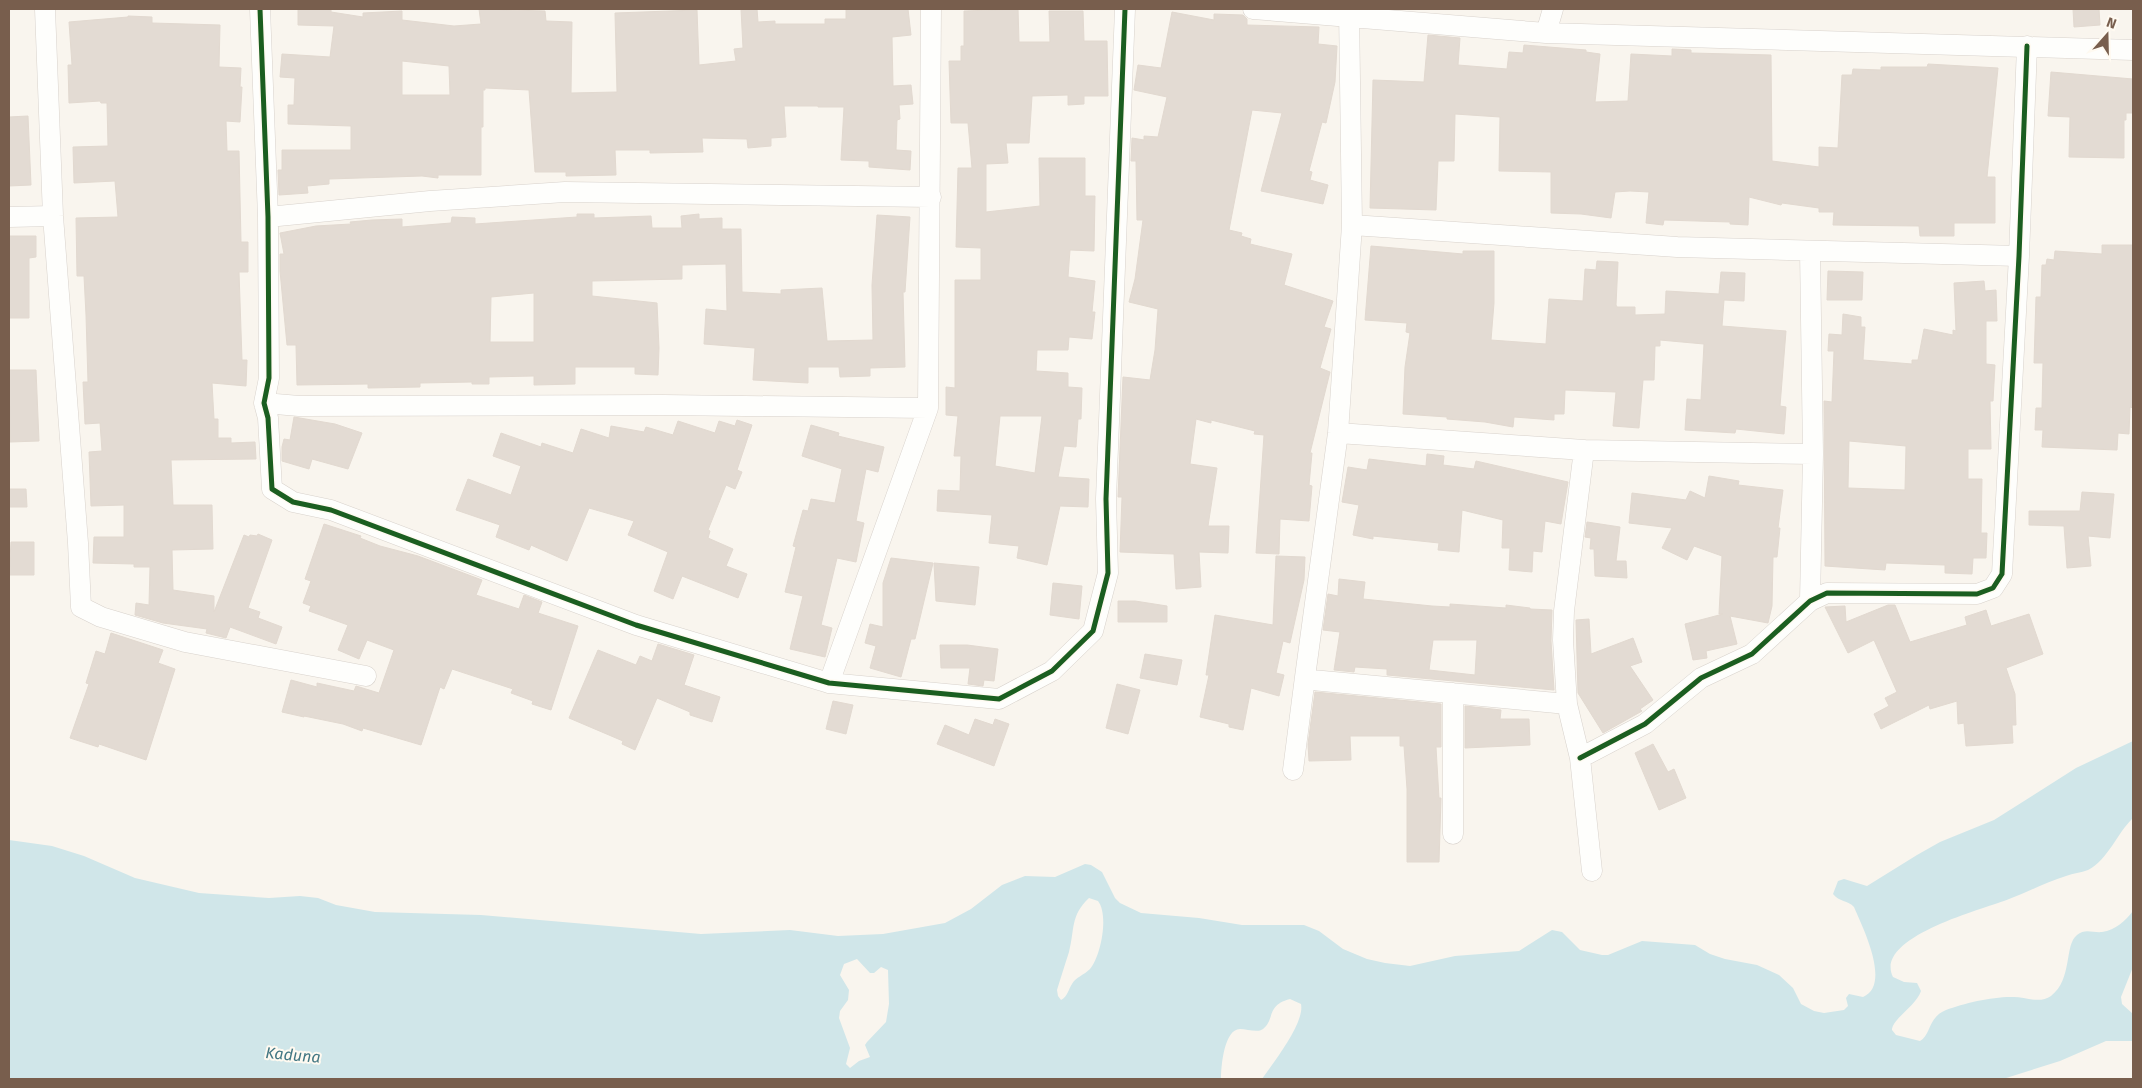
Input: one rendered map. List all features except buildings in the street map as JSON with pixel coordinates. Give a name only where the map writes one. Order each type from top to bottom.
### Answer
[{"type":"street","points":[[45,9],[53,216],[81,607],[101,617],[184,642],[366,676]]},
{"type":"street","points":[[260,9],[268,216],[269,378],[264,403],[268,418],[272,489],[293,502],[331,510],[636,625],[829,683],[999,699],[1052,671],[1093,631],[1108,573],[1106,499],[1125,9]]},
{"type":"street","points":[[829,683],[928,408],[931,9]]},
{"type":"street","points":[[1253,9],[1349,13],[1546,33],[2133,50]]},
{"type":"street","points":[[1546,33],[1553,9]]},
{"type":"street","points":[[1293,770],[1338,433],[1352,225],[1349,13]]},
{"type":"street","points":[[1580,758],[1645,724],[1701,678],[1752,654],[1810,601],[1827,593],[1977,594],[1993,588],[2002,574],[2019,256],[2027,46]]},
{"type":"street","points":[[268,216],[430,201],[565,192],[931,197]]},
{"type":"street","points":[[9,217],[53,216]]},
{"type":"street","points":[[1352,225],[1678,247],[2019,256]]},
{"type":"street","points":[[1810,251],[1813,454],[1810,601]]},
{"type":"street","points":[[264,403],[299,406],[663,405],[928,408]]},
{"type":"street","points":[[1338,433],[1584,450],[1813,454]]},
{"type":"street","points":[[1584,450],[1564,611],[1563,640],[1567,704],[1580,758],[1592,871]]},
{"type":"street","points":[[1305,677],[1312,680],[1567,704]]},
{"type":"street","points":[[1453,693],[1453,834]]},
{"type":"water","name":"Kaduna","points":[[2133,741],[2133,818],[2101,860],[2088,870],[2059,878],[1934,927],[1914,937],[1899,949],[1891,963],[1893,977],[1904,982],[1917,983],[1921,991],[1914,1002],[1896,1021],[1892,1030],[1896,1035],[1920,1041],[1926,1035],[1936,1017],[1953,1007],[1980,1000],[2014,997],[2042,1000],[2051,996],[2063,981],[2071,946],[2077,935],[2083,932],[2102,932],[2112,929],[2123,922],[2133,911],[2133,967],[2121,997],[2122,1004],[2133,1014],[2133,1041],[2106,1041],[2060,1061],[2003,1079],[1262,1079],[1287,1043],[1298,1021],[1301,1004],[1290,999],[1277,1005],[1263,1029],[1255,1031],[1240,1029],[1230,1035],[1224,1050],[1221,1079],[9,1079],[9,840],[52,846],[84,856],[135,878],[199,893],[269,898],[300,896],[318,898],[336,905],[375,912],[481,915],[701,934],[790,930],[838,936],[883,934],[945,923],[971,909],[1002,885],[1025,876],[1055,877],[1085,864],[1091,865],[1102,872],[1115,898],[1120,903],[1141,913],[1199,918],[1242,925],[1304,925],[1319,931],[1343,949],[1367,959],[1385,963],[1410,966],[1455,956],[1519,951],[1552,930],[1562,932],[1580,950],[1602,955],[1608,955],[1642,941],[1695,945],[1710,954],[1757,965],[1779,975],[1793,988],[1801,1004],[1814,1011],[1824,1013],[1844,1010],[1848,1006],[1846,998],[1849,994],[1863,997],[1871,990],[1875,981],[1872,955],[1854,907],[1833,894],[1838,881],[1844,879],[1867,886],[1940,842],[1994,820],[2076,768]],"holes":[[[1089,898],[1098,901],[1101,907],[1103,925],[1100,945],[1090,969],[1074,982],[1067,995],[1061,1000],[1057,990],[1069,952],[1074,923],[1079,911]],[[857,959],[870,973],[874,973],[881,967],[888,970],[889,1004],[886,1022],[865,1045],[870,1057],[859,1061],[850,1068],[846,1064],[850,1048],[839,1018],[840,1011],[848,1000],[849,990],[840,975],[844,964]]]},
{"type":"cycle path","points":[[260,9],[268,217],[269,378],[264,403],[268,418],[272,489],[293,502],[331,510],[636,625],[829,683],[999,699],[1052,671],[1093,631],[1108,573],[1106,499],[1125,9]]},
{"type":"cycle path","points":[[1580,758],[1645,724],[1701,678],[1752,654],[1810,601],[1827,593],[1977,594],[1993,588],[2002,574],[2019,256],[2027,46]]}]
